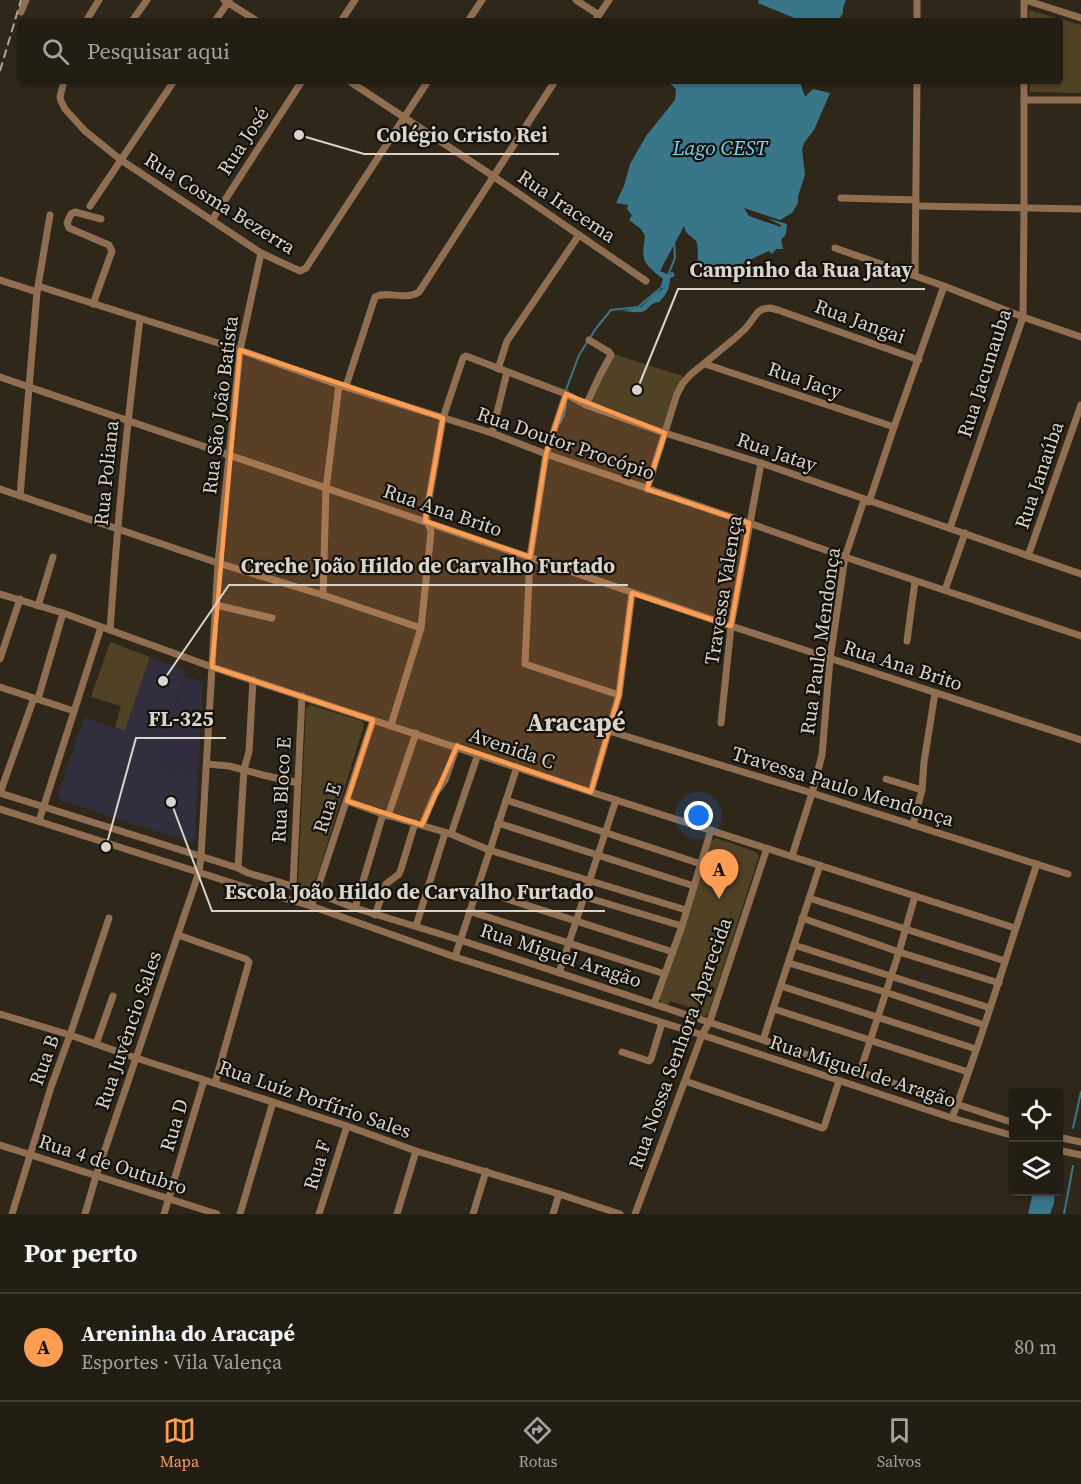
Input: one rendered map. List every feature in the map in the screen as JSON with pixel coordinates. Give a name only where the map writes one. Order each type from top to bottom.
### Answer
[{"type":"street","points":[[21,12],[26,0]]},
{"type":"street","points":[[88,18],[99,0]]},
{"type":"street","points":[[134,18],[147,0]]},
{"type":"street","points":[[343,18],[355,0]]},
{"type":"street","points":[[470,18],[482,0]]},
{"type":"street","points":[[576,0],[597,18],[609,0]]},
{"type":"street","points":[[917,0],[917,18]]},
{"type":"street","points":[[1024,18],[1024,0],[1081,18]]},
{"type":"street","points":[[217,18],[227,1],[252,18]]},
{"type":"street","name":"Rua Cosma Bezerra","points":[[63,84],[60,101],[64,109],[85,131],[121,160],[261,253],[302,271],[405,117]]},
{"type":"street","points":[[90,206],[172,84]]},
{"type":"street","name":"Rua José","points":[[212,220],[300,84]]},
{"type":"street","name":"Rua Iracema","points":[[354,84],[646,281]]},
{"type":"street","points":[[405,117],[426,84]]},
{"type":"street","points":[[323,595],[326,489],[342,386],[375,297],[379,295],[407,296],[419,292],[553,84]]},
{"type":"street","points":[[915,275],[917,84]]},
{"type":"street","name":"Rua Jacunauba","points":[[950,528],[1023,317],[1024,84]]},
{"type":"street","points":[[1024,100],[1081,100]]},
{"type":"street","points":[[841,198],[1081,209]]},
{"type":"street","points":[[93,304],[112,251],[109,245],[69,228],[67,223],[71,214],[75,212],[100,219]]},
{"type":"street","points":[[20,496],[37,289],[50,215]]},
{"type":"street","points":[[498,369],[507,341],[579,235]]},
{"type":"street","points":[[835,248],[915,275],[1081,337]]},
{"type":"street","name":"Rua São João Batista","points":[[212,667],[218,563],[240,350],[261,253]]},
{"type":"street","name":"Rua Doutor Procópio","points":[[0,280],[93,304],[240,350],[342,386],[492,433],[647,489],[1081,636]]},
{"type":"street","name":"Rua Paulo Mendonça","points":[[792,856],[822,755],[830,659],[845,557],[945,286]]},
{"type":"street","name":"Rua Jangai","points":[[647,489],[677,394],[683,383],[746,328],[763,309],[778,310],[919,360]]},
{"type":"street","name":"Rua Poliana","points":[[110,630],[117,528],[140,319]]},
{"type":"street","points":[[586,405],[611,355],[589,340]]},
{"type":"street","name":"Rua Jatay","points":[[443,418],[465,356],[566,394],[586,405],[665,433],[761,463],[1081,574]]},
{"type":"street","name":"Rua Jacy","points":[[705,364],[894,428]]},
{"type":"street","points":[[492,433],[507,372]]},
{"type":"street","name":"Rua Ana Brito","points":[[0,377],[632,593],[1081,740]]},
{"type":"street","points":[[566,394],[546,454],[530,557],[525,664],[619,695]]},
{"type":"street","name":"Rua Janaúba","points":[[1028,556],[1081,405]]},
{"type":"street","points":[[391,725],[421,628],[431,532],[426,516],[443,418]]},
{"type":"street","name":"Travessa Valença","points":[[721,723],[731,626],[761,463]]},
{"type":"street","points":[[0,489],[218,563],[421,628]]},
{"type":"street","points":[[945,590],[965,533]]},
{"type":"street","points":[[38,606],[53,557]]},
{"type":"street","points":[[907,641],[915,580]]},
{"type":"street","points":[[591,792],[619,695],[632,593]]},
{"type":"street","name":"Avenida C","points":[[0,594],[63,613],[212,667],[591,792],[1015,928]]},
{"type":"street","points":[[0,659],[20,599]]},
{"type":"street","points":[[216,605],[272,618]]},
{"type":"street","points":[[0,793],[36,698],[63,613]]},
{"type":"street","points":[[39,821],[101,627]]},
{"type":"street","name":"Rua Juvêncio Sales","points":[[85,1214],[199,873],[212,667]]},
{"type":"street","points":[[238,868],[244,769],[249,752],[253,680]]},
{"type":"street","points":[[0,696],[1,687],[74,711]]},
{"type":"street","points":[[913,825],[922,790],[935,693]]},
{"type":"street","name":"Rua Bloco E","points":[[293,885],[302,696]]},
{"type":"street","name":"Rua E","points":[[310,906],[373,720]]},
{"type":"street","name":"Travessa Paulo Mendonça","points":[[609,731],[1068,874]]},
{"type":"street","points":[[355,908],[416,733]]},
{"type":"street","points":[[375,915],[386,884],[399,874],[418,824],[445,780],[457,746]]},
{"type":"street","points":[[416,926],[478,754]]},
{"type":"street","points":[[207,764],[244,769],[298,783]]},
{"type":"street","points":[[455,957],[517,767]]},
{"type":"street","points":[[886,779],[922,790]]},
{"type":"street","name":"Rua Miguel Aragão","points":[[0,793],[248,873],[293,885],[375,915],[416,926],[710,1021]]},
{"type":"street","points":[[506,800],[701,864]]},
{"type":"street","points":[[559,973],[616,800]]},
{"type":"street","points":[[346,801],[448,834],[489,850],[686,910]]},
{"type":"street","name":"Rua Miguel Aragão","points":[[0,809],[245,888],[310,906],[455,957],[702,1035]]},
{"type":"street","points":[[498,823],[694,886]]},
{"type":"street","points":[[654,1004],[682,926],[711,830]]},
{"type":"street","points":[[157,859],[161,844]]},
{"type":"street","name":"Rua Nossa Senhora Aparecida","points":[[635,1214],[702,1035],[710,1021],[767,848]]},
{"type":"street","points":[[952,1118],[999,984],[1037,864]]},
{"type":"street","points":[[763,1040],[820,865]]},
{"type":"street","points":[[245,888],[248,873]]},
{"type":"street","points":[[476,889],[673,952]]},
{"type":"street","points":[[860,1072],[915,896]]},
{"type":"street","points":[[585,897],[682,926]]},
{"type":"street","points":[[809,898],[1005,961]]},
{"type":"street","points":[[469,911],[665,974]]},
{"type":"street","name":"Rua B","points":[[12,1214],[51,1087],[109,918]]},
{"type":"street","points":[[802,918],[999,984]]},
{"type":"street","points":[[178,935],[249,962],[215,1083]]},
{"type":"street","points":[[794,945],[990,1008]]},
{"type":"street","points":[[789,963],[984,1025]]},
{"type":"street","points":[[781,986],[976,1049]]},
{"type":"street","points":[[96,1044],[113,996]]},
{"type":"street","points":[[774,1009],[968,1072]]},
{"type":"street","name":"Rua Luíz Porfírio Sales","points":[[0,1014],[347,1126],[416,1151],[620,1214]]},
{"type":"street","name":"Rua Miguel de Aragão","points":[[710,1021],[1009,1121]]},
{"type":"street","points":[[622,1052],[651,1059],[662,1023]]},
{"type":"street","name":"Rua Miguel de Aragão","points":[[702,1035],[952,1118],[1009,1135]]},
{"type":"street","name":"Rua D","points":[[164,1214],[204,1080]]},
{"type":"street","points":[[685,1081],[821,1128],[824,1127],[839,1081]]},
{"type":"street","points":[[240,1214],[273,1102]]},
{"type":"street","name":"Rua F","points":[[319,1214],[347,1126]]},
{"type":"street","points":[[1063,1138],[1081,1142]]},
{"type":"street","name":"Rua 4 de Outubro","points":[[0,1145],[217,1214]]},
{"type":"street","points":[[397,1214],[416,1151]]},
{"type":"street","points":[[1063,1151],[1081,1155]]},
{"type":"street","points":[[473,1214],[486,1171]]},
{"type":"street","points":[[553,1214],[559,1194]]},
{"type":"highlighted area","points":[[240,350],[443,418],[425,521],[530,557],[546,454],[566,394],[665,433],[647,489],[749,523],[731,626],[632,593],[619,695],[591,792],[457,746],[422,825],[347,801],[373,720],[212,667]]},
{"type":"shaded area","points":[[1029,10],[1057,18],[1029,18]]},
{"type":"shaded area","points":[[1063,20],[1081,25],[1081,93],[1030,92],[1030,84],[1063,84]]},
{"type":"shaded area","points":[[613,354],[683,376],[664,430],[588,404]]},
{"type":"shaded area","points":[[110,642],[150,657],[125,731],[115,727],[121,706],[91,697]]},
{"type":"shaded area","points":[[150,657],[186,671],[156,763],[198,777],[195,839],[192,843],[60,800],[58,794],[84,717],[125,731]]},
{"type":"shaded area","points":[[185,676],[203,682],[198,777],[156,763]]},
{"type":"shaded area","points":[[310,705],[362,721],[364,725],[318,874],[310,887],[306,888],[301,887],[298,882],[306,708]]},
{"type":"shaded area","points":[[716,838],[756,852],[759,856],[708,1014],[702,1017],[697,1015],[697,1010],[670,1001],[668,1005],[662,1004],[659,998],[711,841]]},
{"type":"water","points":[[759,0],[846,0],[840,18],[795,18],[758,3]]},
{"type":"water","name":"Lago CEST","points":[[670,84],[801,84],[805,97],[813,89],[830,93],[814,130],[802,149],[805,175],[798,203],[792,213],[780,220],[744,208],[749,216],[781,227],[767,218],[787,224],[786,234],[781,240],[783,249],[776,249],[772,254],[769,251],[727,270],[709,269],[698,266],[697,243],[684,226],[660,271],[669,275],[673,272],[675,276],[670,278],[664,297],[642,312],[622,311],[641,307],[663,289],[661,285],[663,279],[645,261],[643,252],[645,236],[641,229],[629,220],[632,215],[627,209],[628,205],[616,203],[630,164],[646,136],[675,100],[676,89]]},
{"type":"water","points":[[1032,1196],[1055,1196],[1050,1214],[1028,1214]]},
{"type":"waterway","points":[[668,275],[675,258],[674,240]]},
{"type":"waterway","points":[[566,390],[579,355],[611,310],[638,307],[663,286]]},
{"type":"waterway","points":[[560,423],[566,403]]},
{"type":"waterway","points":[[1073,1128],[1081,1092]]},
{"type":"waterway","points":[[1064,1214],[1073,1166]]},
{"type":"railway","points":[[0,71],[21,0]]},
{"type":"place","name":"Colégio Cristo Rei","points":[[299,135]]},
{"type":"place","name":"Campinho da Rua Jatay","points":[[637,390]]},
{"type":"place","name":"Creche João Hildo de Carvalho Furtado","points":[[163,681]]},
{"type":"place","name":"Escola João Hildo de Carvalho Furtado","points":[[171,802]]},
{"type":"place","name":"FL-325","points":[[106,847]]},
{"type":"place","name":"Areninha do Aracapé","points":[[719,899]]},
{"type":"district","name":"Aracapé","points":[[576,722]]}]
